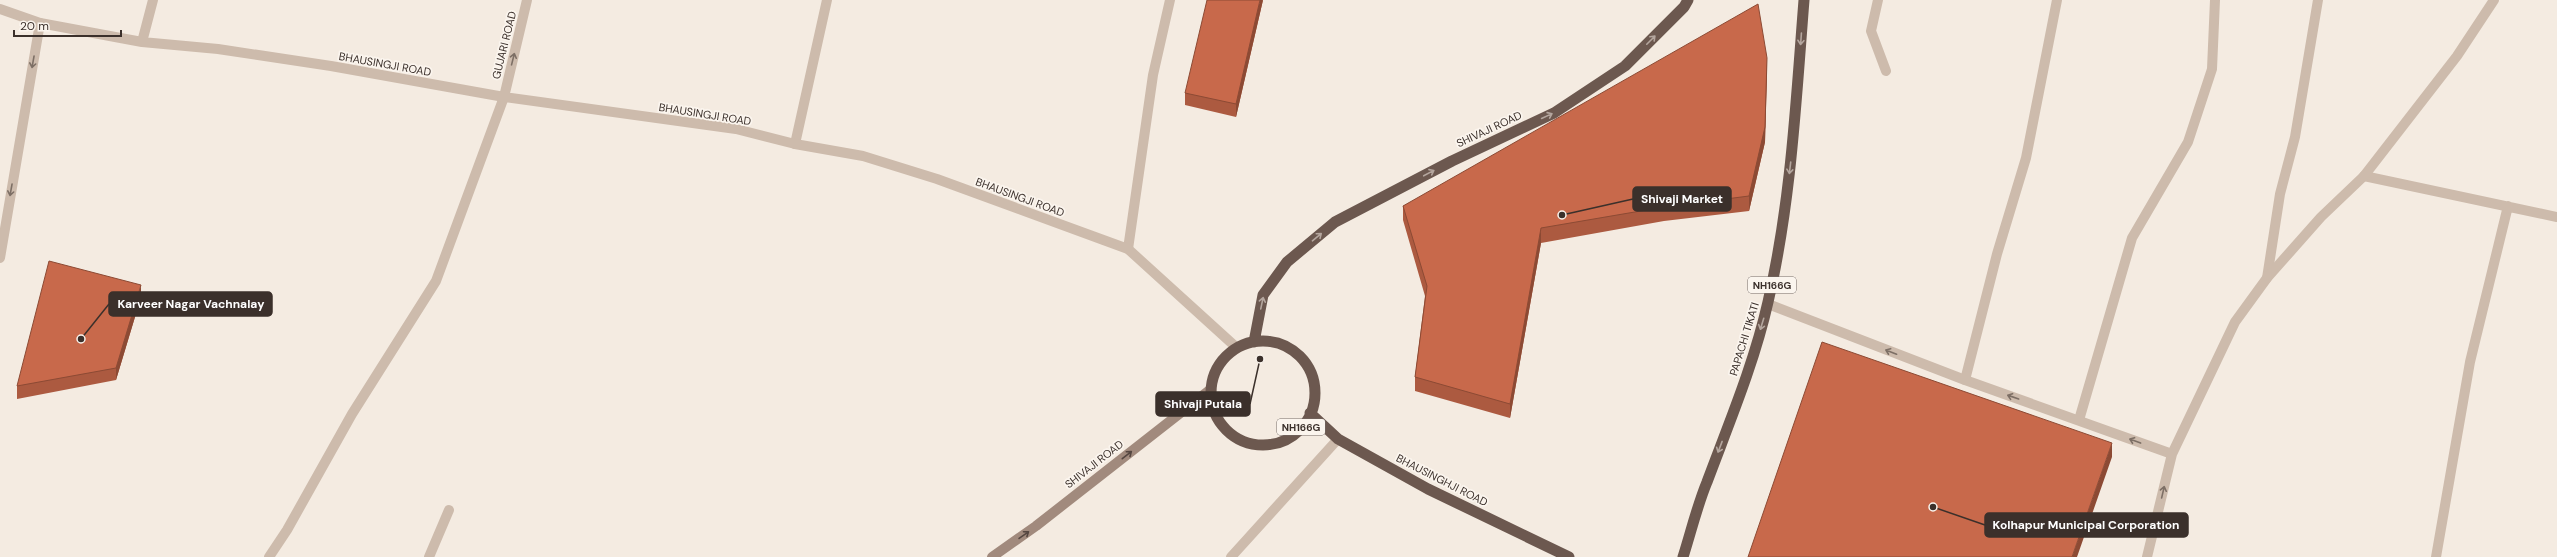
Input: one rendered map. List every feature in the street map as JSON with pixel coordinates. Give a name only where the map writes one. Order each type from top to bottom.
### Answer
[{"type":"highway","name":"SHIVAJI ROAD","points":[[1254,342],[1263,295],[1287,262],[1335,222],[1452,161],[1554,113],[1625,66],[1684,8],[1688,0]]},
{"type":"highway","name":"PAPACHI TIKATI","points":[[1683,557],[1706,484],[1739,400],[1768,304],[1782,235],[1794,127],[1804,0]]},
{"type":"highway","name":"NH166G","points":[[1254,342],[1276,343],[1287,346],[1300,356],[1310,371],[1315,387],[1314,404],[1307,420],[1296,433],[1281,442],[1264,445],[1247,442],[1232,435],[1220,422],[1213,407],[1211,390],[1215,373],[1224,358],[1237,348],[1254,342]]},
{"type":"highway","name":"BHAUSINGHJI ROAD","points":[[1310,413],[1338,439],[1428,489],[1569,557]]},
{"type":"main road","name":"SHIVAJI ROAD","points":[[992,557],[1042,521],[1211,390]]},
{"type":"street","points":[[142,42],[153,0]]},
{"type":"street","name":"GUJARI ROAD","points":[[269,557],[287,530],[352,414],[436,281],[504,97],[527,0]]},
{"type":"street","points":[[795,144],[828,0]]},
{"type":"street","points":[[1128,249],[1153,75],[1170,0]]},
{"type":"street","points":[[1878,0],[1871,31],[1886,71]]},
{"type":"street","points":[[1965,380],[1998,254],[2026,158],[2057,0]]},
{"type":"street","points":[[2079,420],[2132,238],[2188,142],[2212,69],[2215,0]]},
{"type":"street","points":[[2267,278],[2280,194],[2295,137],[2318,0]]},
{"type":"street","points":[[2147,557],[2172,454],[2234,322],[2267,278],[2321,217],[2364,176],[2457,56],[2494,0]]},
{"type":"street","name":"BHAUSINGJI ROAD","points":[[0,9],[40,23],[142,42],[218,49],[504,97],[736,129],[795,144],[863,156],[937,179],[1128,249],[1237,348]]},
{"type":"street","points":[[0,258],[40,23]]},
{"type":"street","points":[[2364,176],[2557,217]]},
{"type":"street","points":[[2436,557],[2470,362],[2508,206]]},
{"type":"street","points":[[1768,304],[1965,380],[2172,454]]},
{"type":"street","points":[[1231,557],[1338,439]]},
{"type":"street","points":[[429,557],[449,510]]},
{"type":"building","points":[[1207,0],[1260,0],[1236,104],[1185,93]]},
{"type":"building","points":[[1758,4],[1767,58],[1765,127],[1749,196],[1664,207],[1541,228],[1510,404],[1415,377],[1427,286],[1403,206]]},
{"type":"building","points":[[49,261],[141,285],[116,368],[17,386]]},
{"type":"building","points":[[1822,342],[2112,443],[2072,557],[1748,557]]},
{"type":"place","name":"Shivaji Market","points":[[1562,215]]},
{"type":"place","name":"Karveer Nagar Vachnalay","points":[[81,339]]},
{"type":"place","name":"Shivaji Putala","points":[[1260,359]]},
{"type":"place","name":"Kolhapur Municipal Corporation","points":[[1933,507]]}]
